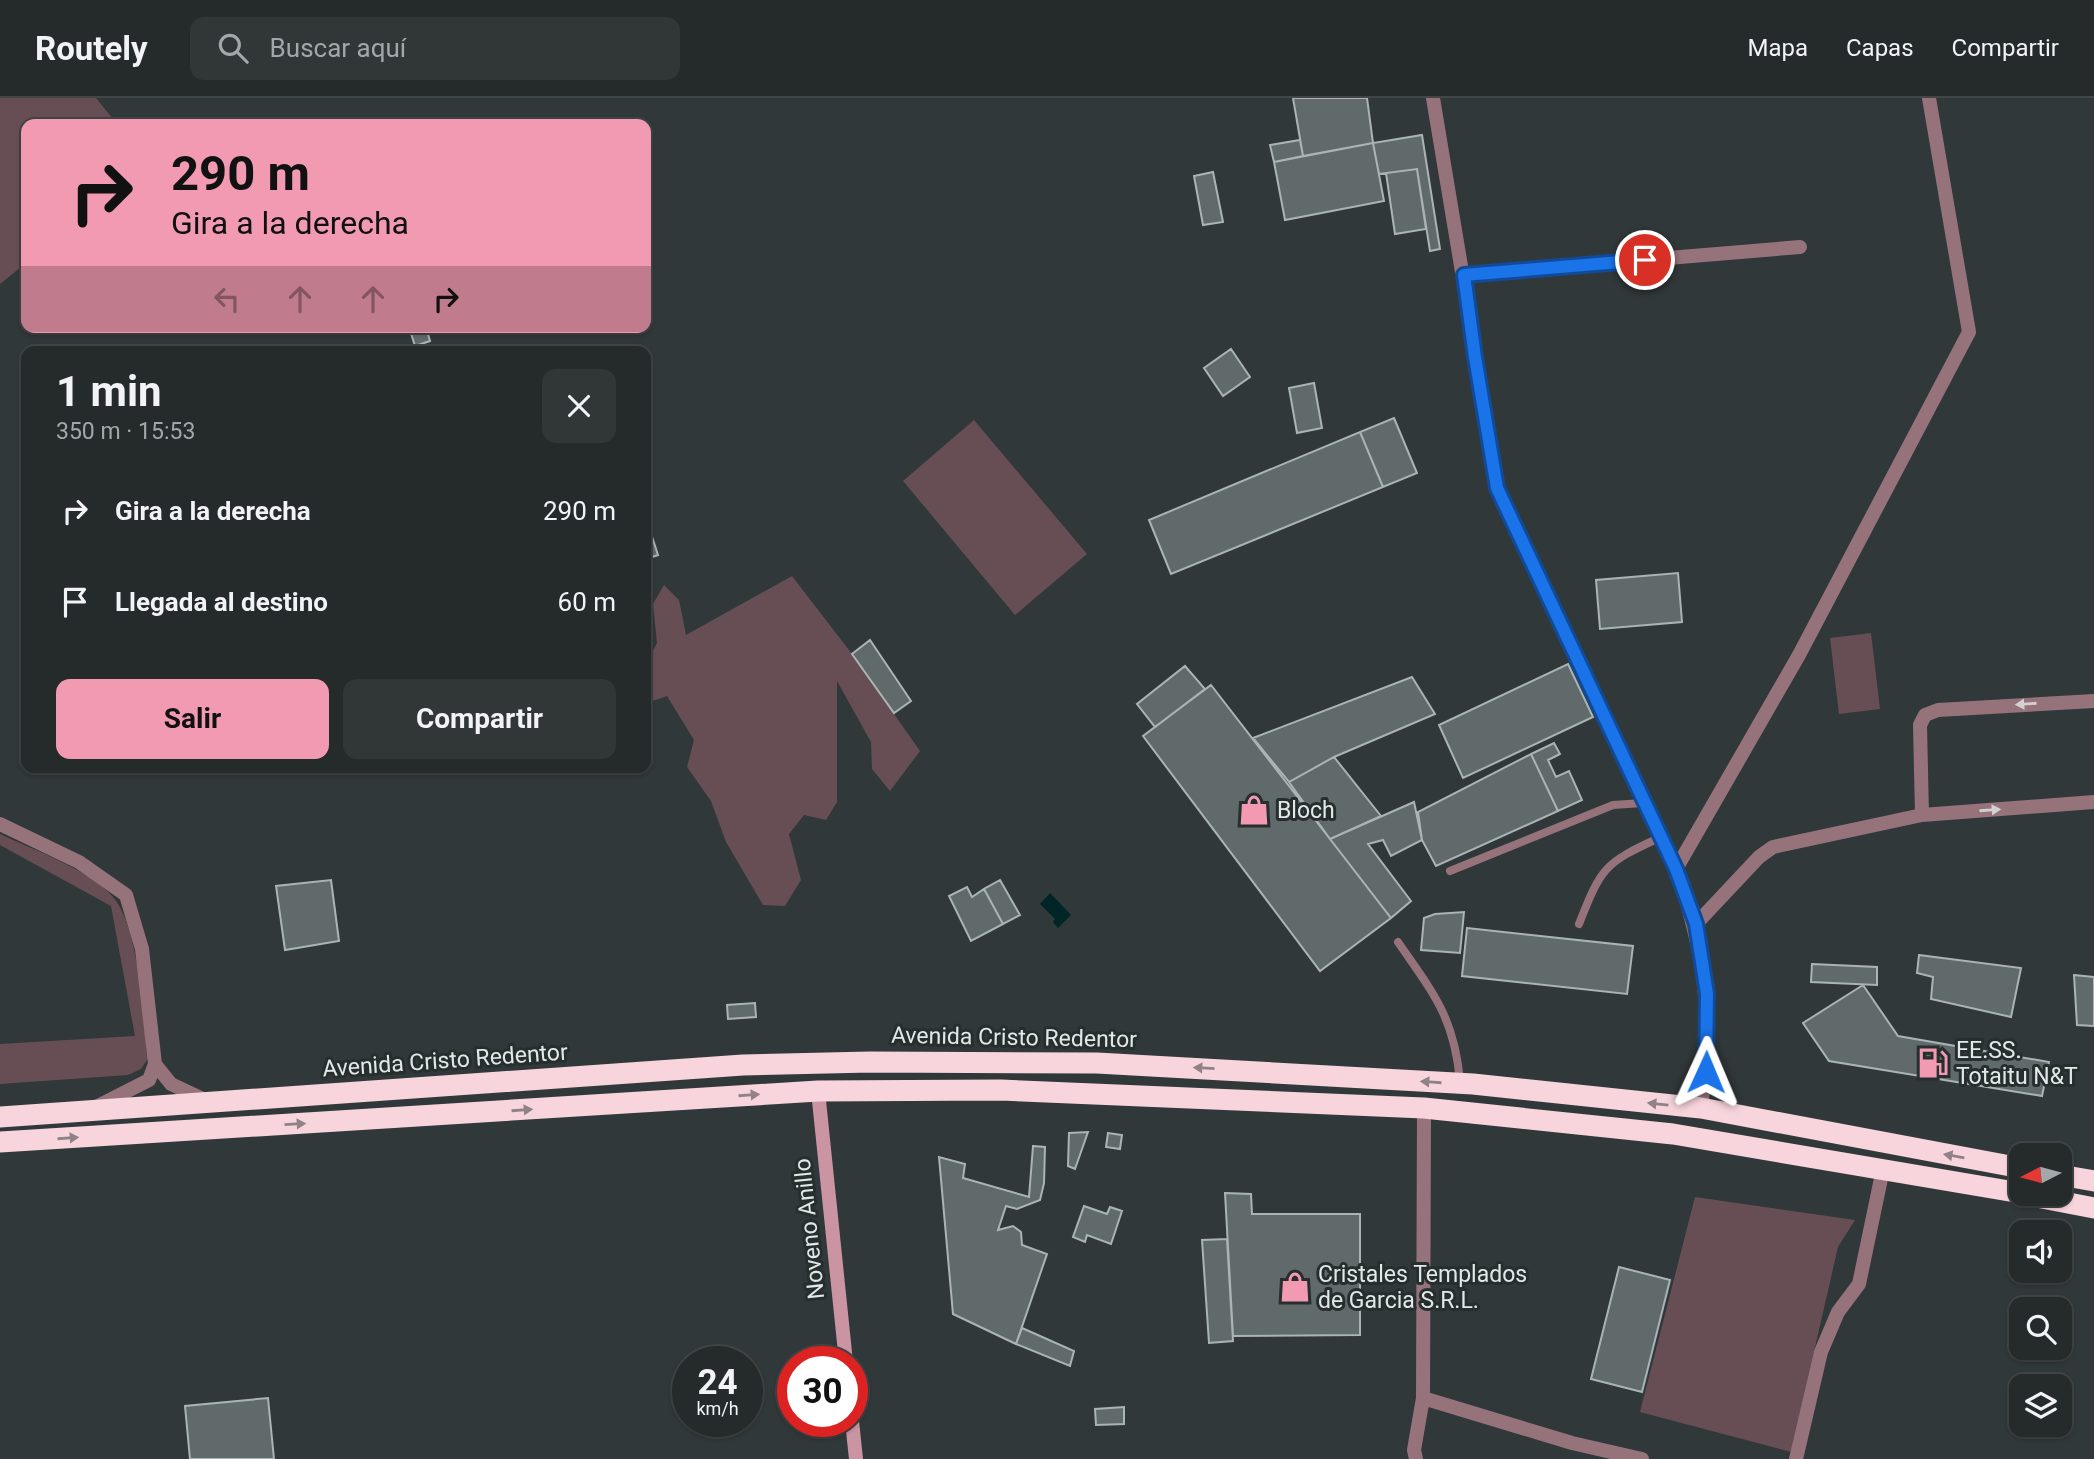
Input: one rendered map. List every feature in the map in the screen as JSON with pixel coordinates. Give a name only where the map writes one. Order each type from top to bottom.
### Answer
[{"type":"highway","name":"Avenida Cristo Redentor","points":[[0,1117],[217,1104],[743,1065],[870,1062],[1097,1063],[1460,1084],[1701,1108],[2009,1166]]},
{"type":"highway","points":[[0,1142],[818,1091],[1001,1090],[1424,1108],[1673,1134],[2009,1191]]},
{"type":"highway","points":[[2072,1177],[2094,1181]]},
{"type":"highway","points":[[2072,1203],[2094,1208]]},
{"type":"street","points":[[1433,98],[1497,488],[1659,838],[1676,869],[1696,924],[1707,994],[1706,1072],[1701,1108]]},
{"type":"street","points":[[1676,869],[1800,655],[1969,332],[1929,98]]},
{"type":"street","points":[[1464,275],[1800,247]]},
{"type":"street","points":[[1922,815],[1920,725],[1925,715],[1938,710],[2094,701]]},
{"type":"street","points":[[1696,924],[1759,857],[1773,847],[1922,815],[2094,802]]},
{"type":"street","points":[[0,824],[79,862],[125,895],[142,950],[155,1064],[149,1080],[86,1112]]},
{"type":"street","points":[[155,1064],[171,1084],[182,1092],[217,1104]]},
{"type":"street","name":"Noveno Anillo","points":[[818,1091],[844,1346]]},
{"type":"street","points":[[1416,1459],[1414,1450],[1423,1398],[1424,1108]]},
{"type":"street","points":[[1796,1459],[1821,1352],[1838,1312],[1859,1284],[1884,1169]]},
{"type":"street","points":[[1423,1398],[1572,1443],[1643,1459]]},
{"type":"street","points":[[854,1437],[856,1459]]},
{"type":"lane","points":[[1450,871],[1613,805],[1643,803]]},
{"type":"lane","points":[[1579,924],[1595,883],[1617,857],[1659,838]]},
{"type":"lane","points":[[1398,942],[1450,1023],[1457,1048],[1460,1084]]},
{"type":"shaded area","points":[[0,98],[96,98],[113,119],[21,119],[21,267],[0,284]]},
{"type":"shaded area","points":[[974,420],[1087,554],[1015,615],[903,481]]},
{"type":"shaded area","points":[[792,576],[852,654],[920,751],[890,791],[872,769],[871,742],[837,681],[837,802],[826,820],[804,815],[789,834],[801,880],[785,906],[763,905],[726,842],[711,801],[687,767],[694,740],[667,696],[651,701],[651,654],[657,643],[653,604],[664,585],[679,600],[686,635]]},
{"type":"shaded area","points":[[1871,633],[1880,709],[1839,714],[1830,638]]},
{"type":"shaded area","points":[[0,834],[90,878],[113,897],[122,910],[134,950],[142,998],[147,1060],[141,1069],[128,1075],[0,1084],[0,1044],[135,1036],[111,906],[0,845]]},
{"type":"shaded area","points":[[1695,1197],[1855,1220],[1838,1247],[1791,1452],[1640,1412]]},
{"type":"water","points":[[1050,893],[1071,915],[1058,928],[1053,922],[1055,919],[1040,904]]},
{"type":"building","points":[[1293,98],[1367,98],[1373,143],[1303,156]]},
{"type":"building","points":[[1422,135],[1440,249],[1430,251],[1417,169],[1379,174],[1373,143]]},
{"type":"building","points":[[1300,140],[1303,156],[1274,162],[1270,145]]},
{"type":"building","points":[[1373,143],[1384,201],[1285,220],[1274,162]]},
{"type":"building","points":[[1417,169],[1426,229],[1395,234],[1386,173]]},
{"type":"building","points":[[1213,172],[1223,222],[1203,225],[1194,176]]},
{"type":"building","points":[[411,333],[428,333],[430,341],[415,346]]},
{"type":"building","points":[[1231,349],[1250,377],[1223,396],[1204,368]]},
{"type":"building","points":[[1314,383],[1322,428],[1297,433],[1289,388]]},
{"type":"building","points":[[1394,418],[1417,473],[1383,487],[1360,432]]},
{"type":"building","points":[[1360,432],[1383,487],[1171,574],[1149,520]]},
{"type":"building","points":[[651,533],[658,555],[651,557]]},
{"type":"building","points":[[1678,573],[1682,622],[1600,629],[1596,580]]},
{"type":"building","points":[[870,640],[911,701],[894,713],[852,654]]},
{"type":"building","points":[[1568,664],[1593,717],[1463,778],[1439,725]]},
{"type":"building","points":[[1185,666],[1205,689],[1155,727],[1137,704]]},
{"type":"building","points":[[1412,677],[1435,714],[1334,757],[1289,782],[1253,738]]},
{"type":"building","name":"Bloch","points":[[1211,685],[1391,918],[1320,971],[1143,736]]},
{"type":"building","points":[[1554,743],[1560,754],[1548,760],[1556,777],[1569,771],[1582,800],[1558,811],[1531,754]]},
{"type":"building","points":[[1531,754],[1558,811],[1436,866],[1422,840],[1418,812]]},
{"type":"building","points":[[1334,757],[1381,816],[1330,839],[1289,782]]},
{"type":"building","points":[[1414,802],[1422,840],[1391,856],[1383,840],[1368,844],[1411,901],[1391,918],[1330,839]]},
{"type":"building","points":[[331,880],[339,941],[285,950],[276,886]]},
{"type":"building","points":[[1000,880],[1020,915],[1003,924],[984,889]]},
{"type":"building","points":[[967,887],[972,897],[984,889],[1003,924],[971,941],[949,896]]},
{"type":"building","points":[[1464,912],[1460,953],[1421,950],[1424,918],[1435,914]]},
{"type":"building","points":[[1467,928],[1633,946],[1627,994],[1462,976]]},
{"type":"building","points":[[1919,955],[2021,968],[2011,1017],[1931,999],[1933,977],[1917,973]]},
{"type":"building","points":[[1812,964],[1877,967],[1877,985],[1811,982]]},
{"type":"building","points":[[2074,975],[2094,977],[2094,1026],[2077,1025]]},
{"type":"building","points":[[1863,985],[1898,1036],[2049,1062],[2042,1096],[1829,1061],[1803,1023]]},
{"type":"building","points":[[755,1003],[756,1017],[728,1019],[727,1005]]},
{"type":"building","points":[[1088,1132],[1075,1169],[1068,1166],[1069,1133]]},
{"type":"building","points":[[1108,1133],[1122,1135],[1120,1149],[1106,1147]]},
{"type":"building","points":[[1033,1146],[1045,1147],[1044,1183],[1040,1200],[1017,1209],[1006,1206],[998,1230],[1013,1226],[1021,1232],[1022,1245],[1047,1254],[1016,1344],[953,1314],[939,1157],[965,1164],[963,1178],[1029,1197]]},
{"type":"building","name":"Cristales Templados de Garcia S.R.L.","points":[[1225,1193],[1251,1194],[1252,1214],[1360,1214],[1360,1335],[1233,1336]]},
{"type":"building","points":[[1084,1206],[1107,1214],[1110,1207],[1122,1211],[1111,1244],[1087,1235],[1085,1242],[1073,1237]]},
{"type":"building","points":[[1227,1239],[1233,1341],[1209,1343],[1202,1240]]},
{"type":"building","points":[[1619,1267],[1670,1280],[1642,1392],[1591,1379]]},
{"type":"building","points":[[1022,1328],[1074,1351],[1070,1366],[1016,1344]]},
{"type":"building","points":[[268,1398],[274,1459],[190,1459],[185,1406]]},
{"type":"building","points":[[1124,1407],[1124,1424],[1096,1425],[1095,1409]]},
{"type":"place","name":"Bloch","points":[[1254,810]]},
{"type":"place","name":"EE.SS. Totaitu N&T","points":[[1933,1063]]},
{"type":"place","name":"Cristales Templados de Garcia S.R.L.","points":[[1295,1287]]},
{"type":"route","points":[[1645,260],[1464,275],[1497,488],[1659,838],[1676,869],[1696,924],[1707,994],[1706,1072]]}]
